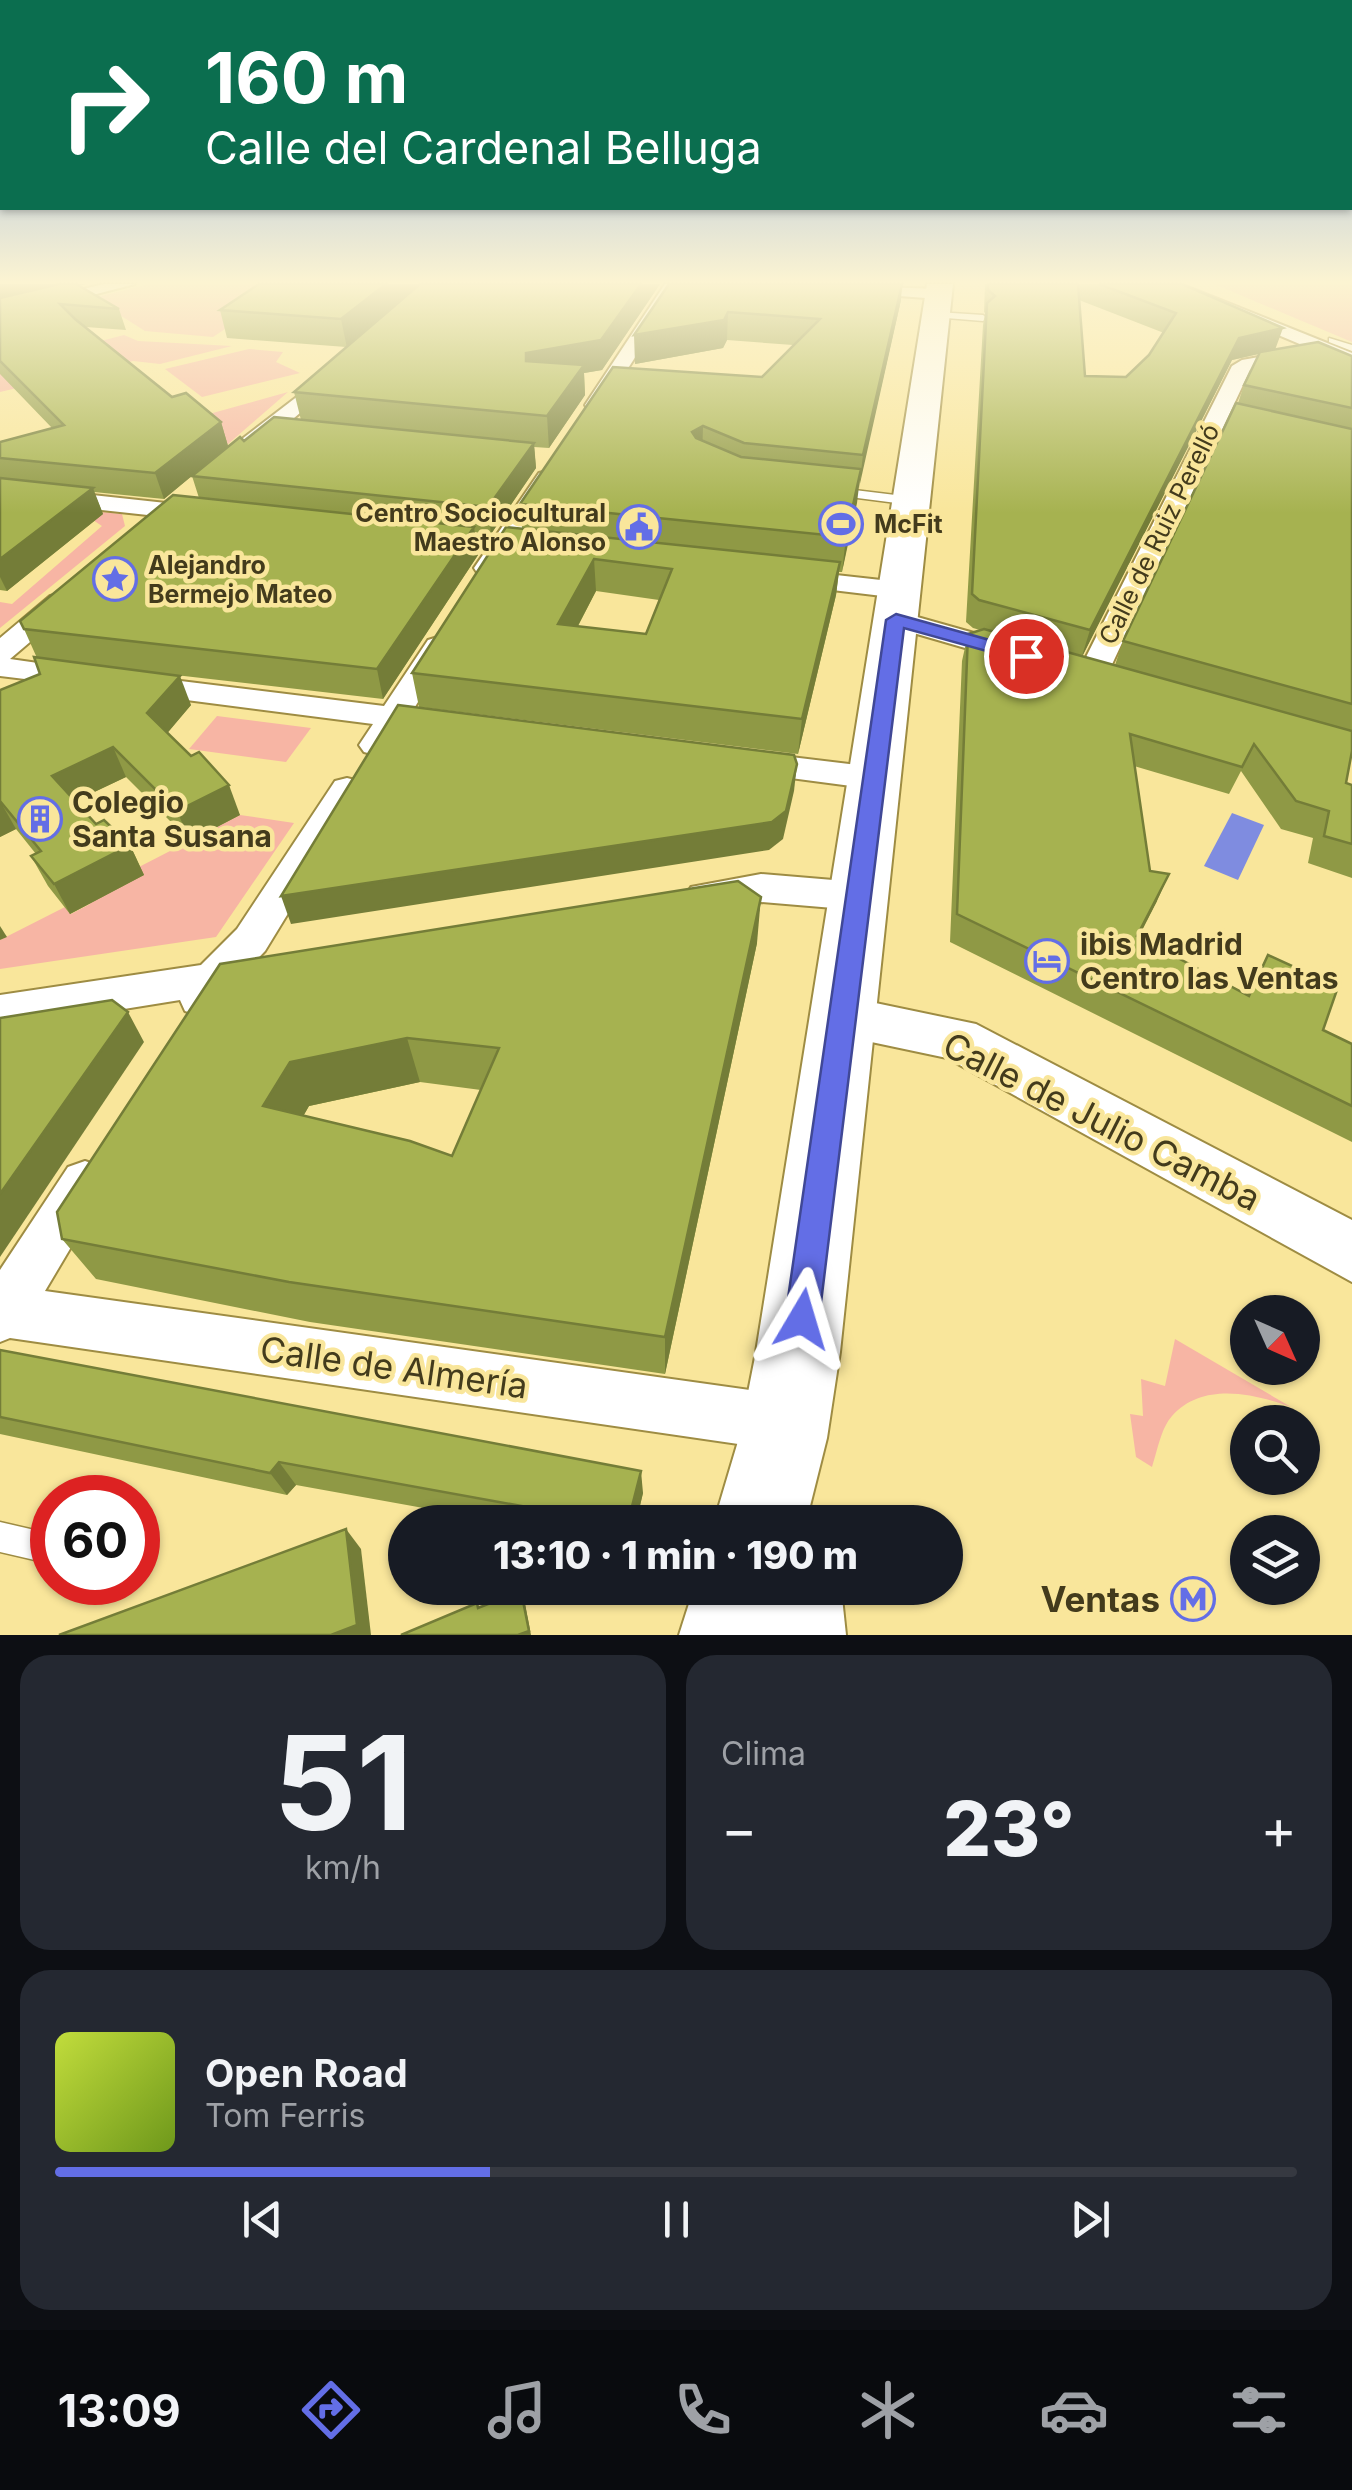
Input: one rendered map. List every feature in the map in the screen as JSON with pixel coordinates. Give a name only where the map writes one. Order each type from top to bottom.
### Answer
[{"type":"main road","points":[[767,1505],[786,1461],[857,896],[931,360]]},
{"type":"main road","points":[[729,1635],[737,1605]]},
{"type":"main road","points":[[794,1605],[796,1635]]},
{"type":"street","points":[[223,466],[350,360]]},
{"type":"street","points":[[472,591],[492,543],[622,360]]},
{"type":"street","name":"Calle de Ruiz Perelló","points":[[1092,675],[1226,416],[1242,366],[1269,360]]},
{"type":"street","points":[[268,429],[306,433]]},
{"type":"street","points":[[0,492],[228,517]]},
{"type":"street","points":[[144,530],[193,492]]},
{"type":"street","points":[[492,543],[540,548]]},
{"type":"street","points":[[767,575],[898,605],[1047,662],[1129,686]]},
{"type":"street","points":[[0,653],[72,591]]},
{"type":"street","points":[[179,1035],[211,980],[251,940],[453,622]]},
{"type":"street","points":[[0,667],[432,722]]},
{"type":"street","points":[[721,759],[874,778]]},
{"type":"street","points":[[665,904],[762,888],[857,896]]},
{"type":"street","points":[[0,1012],[280,966]]},
{"type":"street","name":"Calle de Julio Camba","points":[[842,1017],[958,1039],[1352,1252]]},
{"type":"street","points":[[2,1313],[107,1148]]},
{"type":"street","name":"Calle de Almería","points":[[2,1313],[786,1461]]},
{"type":"lane","points":[[816,490],[912,501]]},
{"type":"lane","points":[[0,1537],[30,1544]]},
{"type":"shaded area","points":[[26,360],[175,360],[160,364],[133,361],[0,392],[0,367]]},
{"type":"shaded area","points":[[202,360],[277,360],[300,373],[202,397],[165,369]]},
{"type":"shaded area","points":[[288,392],[205,464],[191,419]]},
{"type":"shaded area","points":[[0,502],[122,514],[125,526],[0,628],[0,602],[12,604],[102,526],[93,520]]},
{"type":"shaded area","points":[[217,716],[311,728],[286,762],[189,749]]},
{"type":"shaded area","points":[[240,815],[294,823],[216,937],[0,969],[0,940],[65,907],[71,914],[90,904],[85,895],[126,884],[143,875],[137,868]]},
{"type":"shaded area","points":[[1175,1339],[1230,1371],[1230,1385],[1253,1385],[1288,1405],[1246,1395],[1214,1394],[1199,1398],[1168,1421],[1152,1467],[1136,1457],[1130,1414],[1143,1416],[1141,1379],[1165,1386]]},
{"type":"water","points":[[1232,813],[1264,825],[1238,880],[1204,866]]},
{"type":"building","points":[[126,360],[172,397],[186,393],[221,422],[155,473],[0,458],[0,442],[64,425],[0,361]]},
{"type":"building","points":[[331,360],[526,360],[584,365],[547,416],[294,392]]},
{"type":"building","points":[[779,360],[885,360],[863,455],[744,443],[703,426],[692,432],[696,438],[741,457],[861,469],[846,537],[520,504],[613,367],[762,377]]},
{"type":"building","points":[[984,360],[1084,360],[1085,376],[1126,377],[1143,360],[1228,360],[1090,630],[979,600],[972,594]]},
{"type":"building","points":[[1256,360],[1352,360],[1352,408],[1244,385]]},
{"type":"building","points":[[1236,403],[1352,429],[1352,704],[1123,641]]},
{"type":"building","points":[[274,417],[534,443],[488,507],[192,476],[240,437],[244,441]]},
{"type":"building","points":[[0,478],[93,488],[0,559]]},
{"type":"building","points":[[173,495],[474,527],[377,669],[24,629],[20,621]]},
{"type":"building","points":[[506,527],[840,562],[802,719],[412,673]],"holes":[[[594,559],[672,569],[646,634],[558,624]]]},
{"type":"building","points":[[984,629],[1352,731],[1346,783],[1352,785],[1352,844],[1324,836],[1329,811],[1296,801],[1254,744],[1242,767],[1130,734],[1150,871],[1169,874],[1137,936],[1249,996],[1268,955],[1338,987],[1323,1030],[1352,1044],[1352,1106],[957,914],[968,634]]},
{"type":"building","points":[[34,657],[180,676],[147,713],[191,756],[199,752],[229,785],[177,811],[113,747],[52,776],[96,824],[104,820],[130,845],[54,884],[31,856],[41,851],[0,801],[0,690],[40,674]]},
{"type":"building","points":[[398,705],[794,755],[797,764],[786,811],[772,822],[281,896]]},
{"type":"building","points":[[738,881],[761,897],[665,1337],[289,1282],[62,1239],[57,1212],[220,964]],"holes":[[[407,1038],[499,1048],[452,1156],[410,1141],[263,1106],[290,1062]]]},
{"type":"building","points":[[112,1000],[128,1012],[0,1194],[0,1018]]},
{"type":"building","points":[[0,1350],[641,1471],[632,1505],[516,1505],[279,1462],[270,1473],[0,1417]]},
{"type":"building","points":[[346,1529],[357,1625],[331,1635],[59,1635],[140,1605],[160,1605],[160,1598]]},
{"type":"building","points":[[472,1605],[524,1605],[529,1631],[518,1635],[401,1635]]},
{"type":"place","name":"McFit","points":[[841,524]]},
{"type":"place","name":"Centro Sociocultural Maestro Alonso","points":[[639,527]]},
{"type":"place","name":"Alejandro Bermejo Mateo","points":[[115,579]]},
{"type":"place","name":"Colegio Santa Susana","points":[[40,819]]},
{"type":"place","name":"ibis Madrid Centro las Ventas","points":[[1047,961]]},
{"type":"place","name":"Ventas","points":[[1193,1599]]},
{"type":"route","points":[[802,1319],[896,620],[1026,656]]}]
